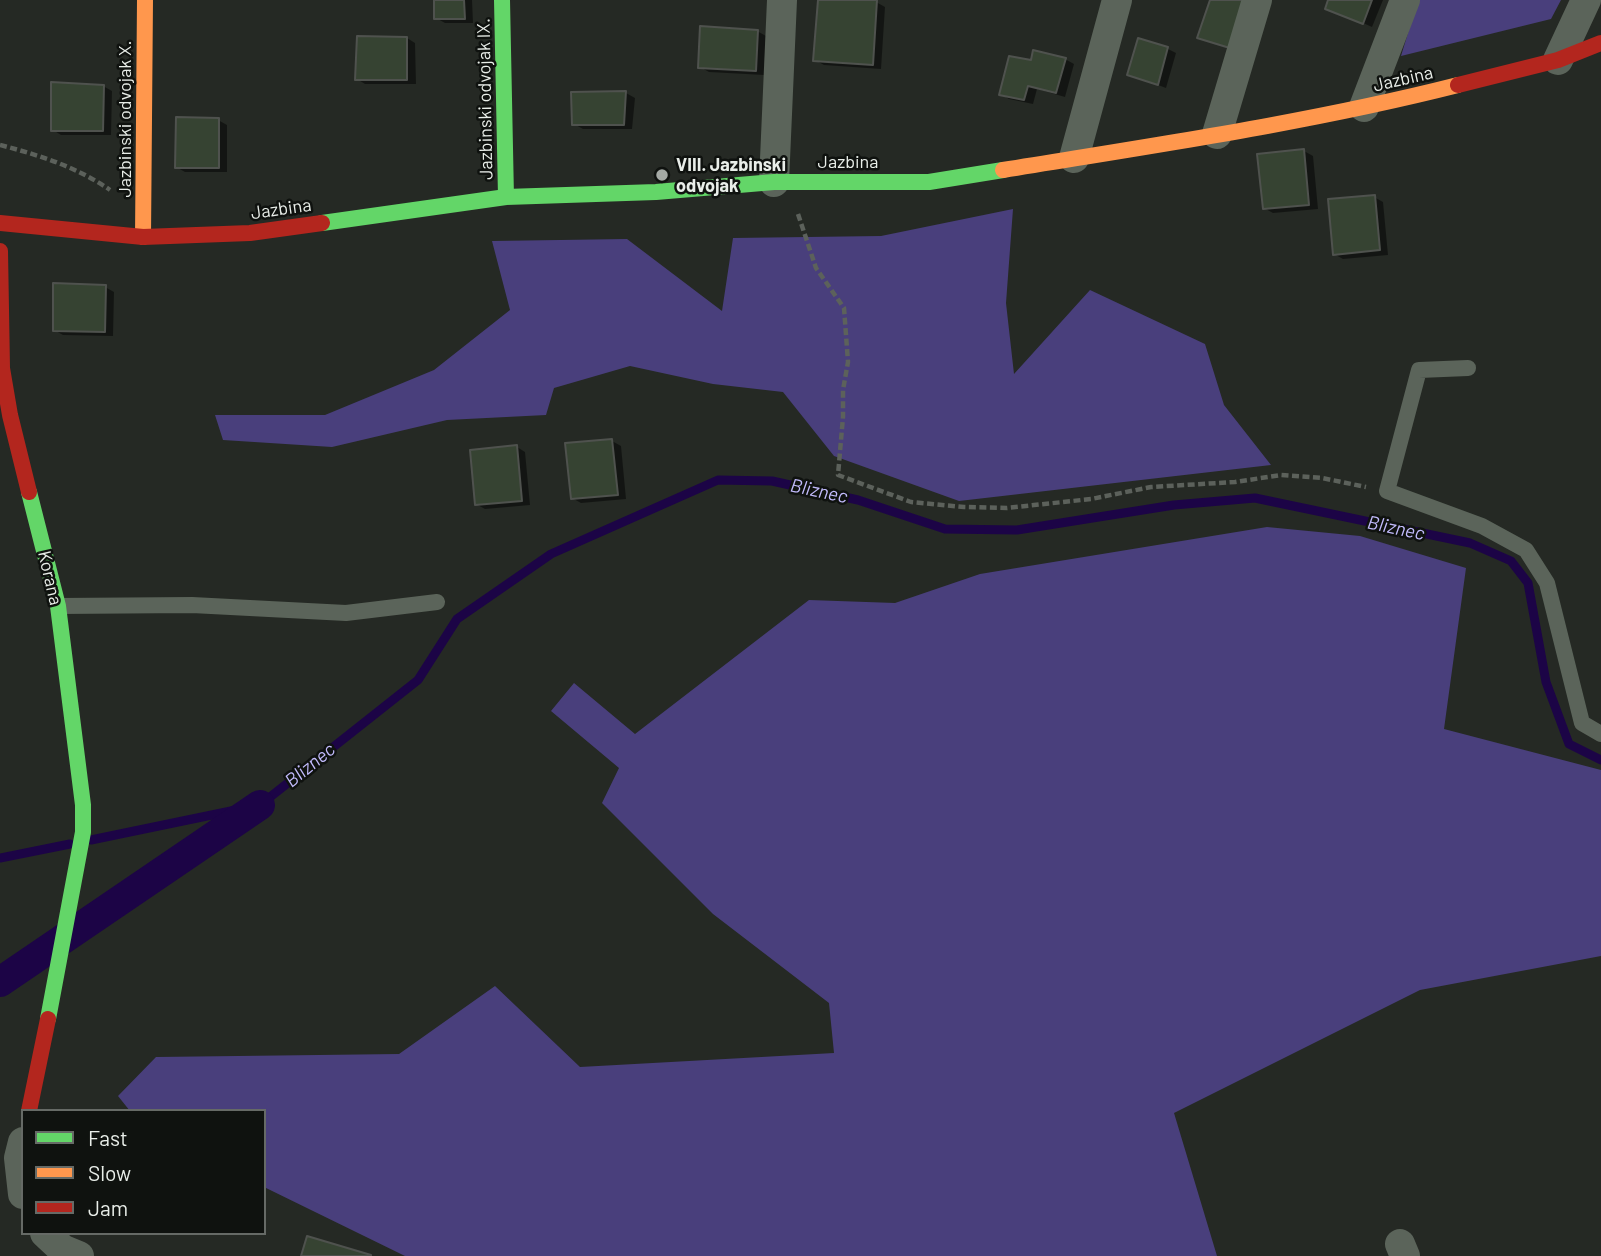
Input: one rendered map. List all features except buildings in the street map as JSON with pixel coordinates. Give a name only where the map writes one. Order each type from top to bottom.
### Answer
[{"type":"street","name":"Jazbinski odvojak X.","points":[[143,237],[145,0]]},
{"type":"street","name":"Jazbinski odvojak IX.","points":[[502,0],[506,197]]},
{"type":"street","points":[[774,182],[782,0]]},
{"type":"street","points":[[1074,158],[1117,0]]},
{"type":"street","points":[[1217,134],[1257,0]]},
{"type":"street","points":[[1364,107],[1405,0]]},
{"type":"street","points":[[1558,60],[1586,0]]},
{"type":"street","name":"Jazbina","points":[[0,223],[100,235],[143,237],[250,233],[506,197],[656,192],[774,182],[929,182],[1364,107],[1558,60],[1601,43]]},
{"type":"street","name":"Korana","points":[[0,251],[2,368],[10,415],[58,606],[83,805],[83,832],[70,908],[29,1109]]},
{"type":"street","points":[[21,1150],[21,1176]]},
{"type":"street","points":[[48,1235],[62,1250],[79,1256]]},
{"type":"lane","points":[[1468,368],[1419,370],[1387,491],[1482,526],[1526,550],[1547,583],[1582,723],[1601,734]]},
{"type":"lane","points":[[58,606],[192,605],[346,612],[437,602]]},
{"type":"path","points":[[0,145],[36,154],[91,177],[118,196]]},
{"type":"path","points":[[797,208],[816,268],[844,308],[848,362],[843,390],[838,475],[911,502],[964,507],[1007,508],[1091,499],[1151,487],[1235,482],[1281,475],[1322,478],[1387,491]]},
{"type":"shaded area","points":[[1418,0],[1561,0],[1551,19],[1401,56]]},
{"type":"shaded area","points":[[1013,209],[1006,303],[1014,374],[1090,290],[1205,344],[1224,405],[1271,465],[959,501],[834,456],[783,392],[713,384],[630,366],[554,388],[546,415],[447,420],[332,447],[223,440],[215,415],[325,415],[434,370],[510,310],[492,241],[627,239],[722,311],[733,238],[881,236]]},
{"type":"shaded area","points":[[1267,527],[1360,536],[1466,568],[1444,729],[1601,770],[1601,956],[1420,990],[1174,1113],[1217,1256],[405,1256],[266,1188],[266,1109],[128,1109],[118,1096],[156,1057],[399,1054],[495,986],[580,1067],[834,1053],[829,1003],[713,914],[602,803],[619,768],[551,711],[574,683],[635,734],[809,600],[895,603],[980,574]]},
{"type":"waterway","name":"Bliznec","points":[[91,840],[260,805],[418,680],[457,619],[551,554],[718,480],[772,481],[858,500],[945,529],[1017,530],[1174,505],[1255,498],[1470,543],[1511,561],[1528,583],[1546,682],[1569,744],[1601,760]]},
{"type":"waterway","points":[[0,982],[260,805]]},
{"type":"waterway","name":"Bliznec","points":[[0,858],[70,844]]},
{"type":"traffic: fast","points":[[502,0],[506,197]]},
{"type":"traffic: fast","points":[[322,223],[506,197],[656,192],[774,182],[929,182],[1003,170]]},
{"type":"traffic: fast","points":[[29,492],[58,606],[83,805],[83,832],[48,1019]]},
{"type":"traffic: slow","points":[[143,237],[145,0]]},
{"type":"traffic: slow","points":[[1003,170],[1288,122],[1458,85]]},
{"type":"traffic: jam","points":[[1458,85],[1558,60],[1601,43]]},
{"type":"traffic: jam","points":[[0,223],[143,237],[250,233],[322,223]]},
{"type":"traffic: jam","points":[[0,251],[2,368],[10,415],[29,492]]},
{"type":"traffic: jam","points":[[29,1109],[48,1019]]},
{"type":"place","name":"VIII. Jazbinski odvojak","points":[[662,175]]}]
